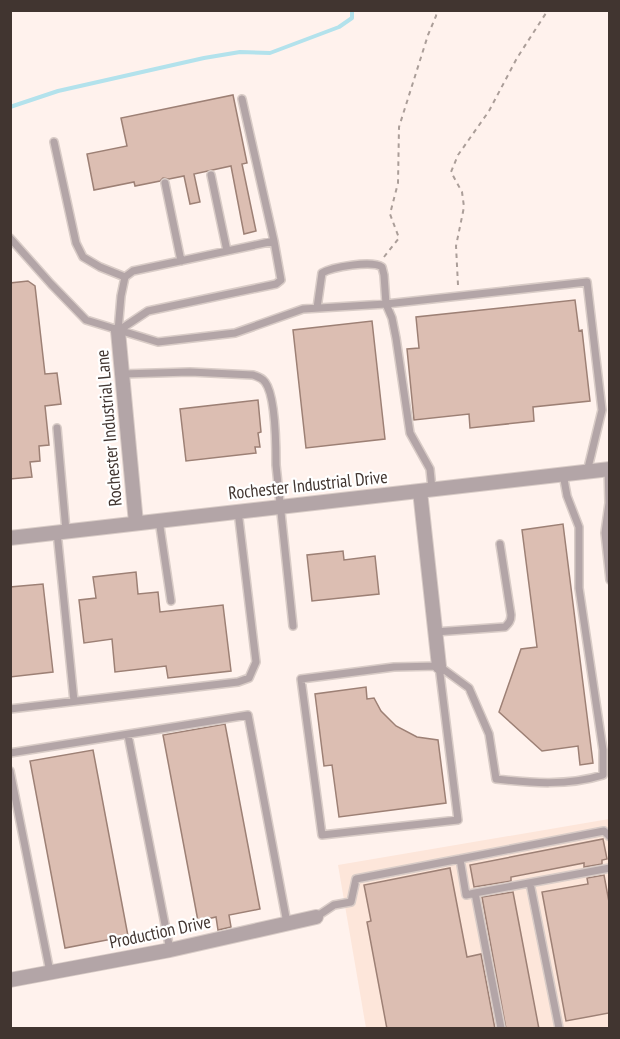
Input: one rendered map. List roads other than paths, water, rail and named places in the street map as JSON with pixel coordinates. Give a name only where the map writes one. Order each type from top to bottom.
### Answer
[{"type":"street","name":"Rochester Industrial Lane","points":[[118,330],[136,523]]},
{"type":"street","name":"Rochester Industrial Drive","points":[[10,538],[609,469]]},
{"type":"street","points":[[426,490],[439,666]]},
{"type":"street","name":"Production Drive","points":[[10,980],[170,950],[316,917]]},
{"type":"lane","points":[[118,330],[148,311],[276,284],[281,280],[242,99]]},
{"type":"lane","points":[[54,142],[76,243],[83,257],[125,277]]},
{"type":"lane","points":[[211,175],[227,251]]},
{"type":"lane","points":[[165,183],[181,261]]},
{"type":"lane","points":[[10,238],[87,320],[158,342],[236,333],[303,309],[386,304],[587,282],[602,410],[587,472]]},
{"type":"lane","points":[[118,330],[125,277],[133,271],[274,241]]},
{"type":"lane","points":[[317,308],[321,273],[336,268],[379,264],[384,275],[386,304],[392,318],[396,338],[410,433],[430,469],[426,490]]},
{"type":"lane","points":[[122,374],[190,372],[253,375],[266,383],[270,394],[276,439],[276,465],[293,626]]},
{"type":"lane","points":[[57,428],[74,701]]},
{"type":"lane","points":[[609,469],[609,504],[605,533],[609,580]]},
{"type":"lane","points":[[439,666],[458,820],[322,835],[301,679],[394,667],[439,666],[469,688],[489,734],[496,779],[534,783],[585,780],[603,775],[603,750],[579,588],[579,527],[567,496],[564,474]]},
{"type":"lane","points":[[10,709],[238,682],[249,678],[256,662],[238,511]]},
{"type":"lane","points":[[159,520],[171,601]]},
{"type":"lane","points":[[435,633],[505,627],[511,620],[500,544]]},
{"type":"lane","points":[[10,753],[248,715],[287,923]]},
{"type":"lane","points":[[128,735],[170,950]]},
{"type":"lane","points":[[10,771],[50,972]]},
{"type":"lane","points":[[316,917],[334,905],[351,902],[356,879],[604,831],[609,837]]},
{"type":"lane","points":[[460,859],[466,895],[609,868]]},
{"type":"lane","points":[[531,883],[559,1029]]},
{"type":"lane","points":[[475,893],[501,1029]]},
{"type":"waterway","points":[[10,107],[58,91],[204,58],[240,52],[270,53],[339,27],[352,18],[352,10]]}]
